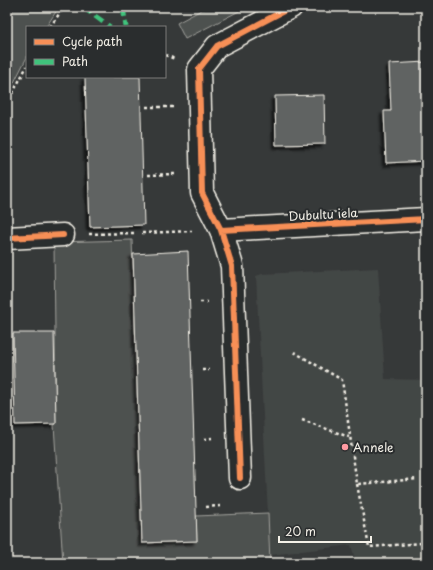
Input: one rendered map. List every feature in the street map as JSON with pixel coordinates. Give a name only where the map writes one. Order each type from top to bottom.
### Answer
[{"type":"street","points":[[240,478],[232,266],[220,230],[202,193],[199,69],[217,46],[291,7]]},
{"type":"street","name":"Dubultu iela","points":[[220,230],[426,219]]},
{"type":"street","points":[[7,238],[63,235]]},
{"type":"path","points":[[51,26],[64,7]]},
{"type":"path","points":[[7,104],[26,68]]},
{"type":"path","points":[[146,107],[175,107]]},
{"type":"path","points":[[148,175],[178,174]]},
{"type":"path","points":[[142,233],[220,230]]},
{"type":"path","points":[[63,235],[134,233]]},
{"type":"path","points":[[294,352],[342,380],[349,436],[369,547],[423,543]]},
{"type":"path","points":[[302,420],[349,436]]},
{"type":"path","points":[[357,484],[418,479]]},
{"type":"path","points":[[206,507],[220,506]]},
{"type":"shaded area","points":[[7,7],[59,7],[47,26],[26,26],[26,59],[7,96]]},
{"type":"shaded area","points":[[207,7],[245,8],[185,39],[177,23]]},
{"type":"shaded area","points":[[132,240],[142,543],[197,541],[196,516],[268,513],[270,563],[63,563],[54,425],[56,424],[54,242]]},
{"type":"shaded area","name":"Annele","points":[[378,268],[385,379],[426,380],[426,563],[356,563],[351,545],[270,555],[256,276],[262,274]]},
{"type":"building","points":[[426,62],[426,161],[386,163],[384,111],[391,111],[389,64]]},
{"type":"building","points":[[85,78],[140,78],[144,225],[90,227]]},
{"type":"building","points":[[324,95],[325,144],[276,145],[275,96]]},
{"type":"building","points":[[188,251],[197,541],[142,543],[133,254]]},
{"type":"building","points":[[13,333],[54,333],[56,424],[15,425]]},
{"type":"marked path","points":[[83,7],[109,26]]},
{"type":"marked path","points":[[123,7],[126,26]]},
{"type":"cycle path","points":[[240,478],[232,266],[221,230],[202,193],[199,69],[217,46],[291,7]]},
{"type":"cycle path","points":[[221,230],[426,219]]},
{"type":"cycle path","points":[[7,238],[63,235]]},
{"type":"place","name":"Annele","points":[[345,447]]}]
